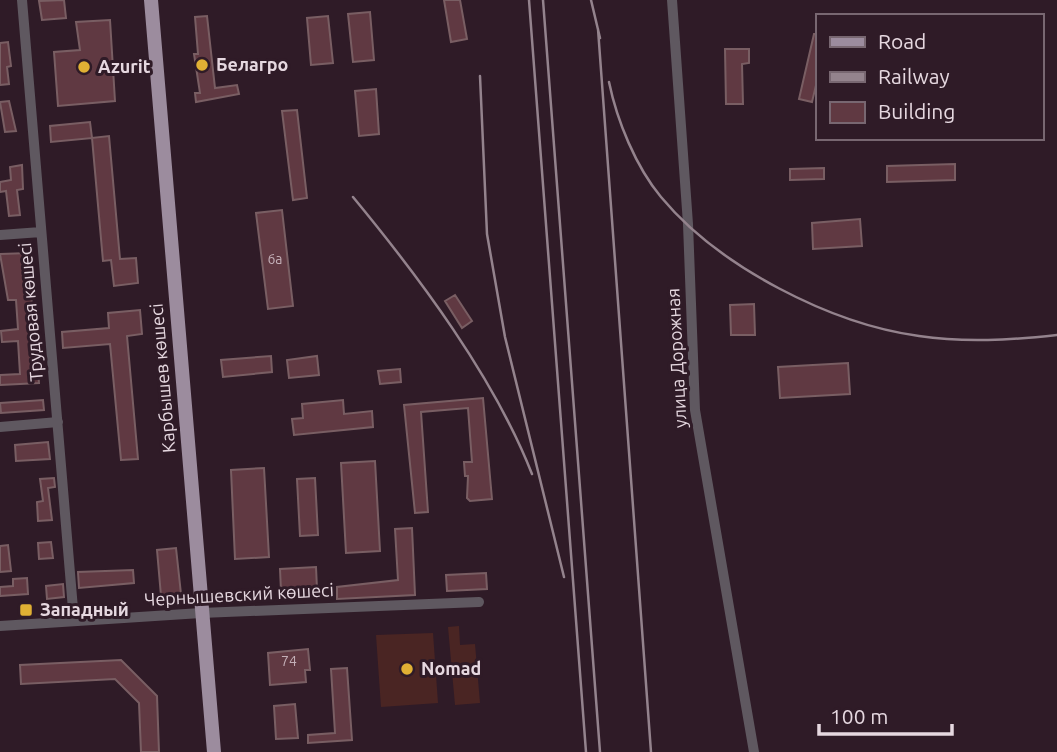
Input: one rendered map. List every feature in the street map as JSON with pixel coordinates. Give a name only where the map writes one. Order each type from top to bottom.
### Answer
[{"type":"main road","name":"Карбышев көшесі","points":[[151,0],[214,752]]},
{"type":"street","name":"Трудовая көшесі","points":[[22,0],[74,621]]},
{"type":"street","name":"улица Дорожная","points":[[672,0],[688,224],[695,410],[754,752]]},
{"type":"street","points":[[0,235],[41,232]]},
{"type":"street","points":[[0,427],[58,422]]},
{"type":"street","name":"Чернышевский көшесі","points":[[0,626],[201,613],[479,603]]},
{"type":"shaded area","name":"Nomad","points":[[459,626],[460,645],[475,644],[480,703],[455,705],[448,627]]},
{"type":"shaded area","name":"Nomad","points":[[433,633],[438,703],[381,707],[376,635]]},
{"type":"building","points":[[64,0],[66,18],[42,20],[39,1]]},
{"type":"building","points":[[444,0],[460,0],[467,39],[451,42]]},
{"type":"building","points":[[370,12],[374,60],[353,62],[348,14]]},
{"type":"building","points":[[207,16],[215,88],[237,85],[239,94],[196,102],[195,93],[200,93],[194,54],[198,54],[195,17]]},
{"type":"building","points":[[328,16],[333,63],[311,65],[307,18]]},
{"type":"building","points":[[110,20],[115,101],[58,106],[54,52],[80,50],[76,22]]},
{"type":"building","points":[[816,34],[816,85],[812,102],[799,99]]},
{"type":"building","points":[[8,42],[11,66],[7,67],[9,84],[0,85],[0,43]]},
{"type":"building","points":[[725,49],[749,49],[749,63],[742,64],[743,104],[726,104]]},
{"type":"building","points":[[376,89],[379,134],[359,136],[355,91]]},
{"type":"building","points":[[9,101],[16,131],[5,132],[0,102]]},
{"type":"building","points":[[297,110],[307,198],[293,200],[282,111]]},
{"type":"building","points":[[90,122],[92,138],[51,142],[50,126]]},
{"type":"building","points":[[109,136],[120,259],[136,258],[138,283],[114,286],[111,260],[103,261],[92,138]]},
{"type":"building","points":[[955,164],[955,180],[887,182],[887,166]]},
{"type":"building","points":[[22,165],[23,189],[17,190],[20,215],[9,216],[6,191],[0,192],[0,182],[11,180],[10,167]]},
{"type":"building","points":[[824,168],[824,179],[790,180],[790,169]]},
{"type":"building","points":[[282,210],[293,306],[268,309],[256,213]]},
{"type":"building","points":[[860,219],[862,246],[813,249],[812,223]]},
{"type":"building","points":[[29,253],[32,308],[37,308],[38,325],[35,325],[39,383],[0,385],[0,375],[20,374],[18,341],[2,342],[1,331],[18,329],[16,300],[8,300],[0,254]]},
{"type":"building","points":[[455,295],[472,321],[462,328],[445,301]]},
{"type":"building","points":[[754,304],[755,335],[731,335],[730,305]]},
{"type":"building","points":[[140,310],[142,334],[127,336],[138,459],[121,460],[110,344],[63,348],[62,332],[109,328],[108,313]]},
{"type":"building","points":[[271,356],[272,372],[223,377],[221,360]]},
{"type":"building","points":[[317,356],[319,375],[289,378],[287,360]]},
{"type":"building","points":[[848,363],[850,394],[780,398],[778,367]]},
{"type":"building","points":[[400,369],[401,382],[380,384],[378,371]]},
{"type":"building","points":[[483,398],[492,499],[470,501],[467,498],[468,476],[465,476],[464,462],[472,462],[468,408],[421,412],[428,512],[415,513],[404,405]]},
{"type":"building","points":[[43,400],[44,410],[1,413],[0,403]]},
{"type":"building","points":[[343,400],[344,414],[372,411],[373,427],[294,435],[292,419],[303,418],[302,404]]},
{"type":"building","points":[[48,442],[50,459],[16,461],[15,445]]},
{"type":"building","points":[[375,461],[380,551],[346,553],[341,463]]},
{"type":"building","points":[[264,468],[269,557],[235,559],[231,470]]},
{"type":"building","points":[[54,478],[55,487],[48,488],[52,520],[38,521],[37,502],[43,501],[40,479]]},
{"type":"building","points":[[315,478],[318,535],[300,536],[297,479]]},
{"type":"building","points":[[412,528],[415,595],[337,599],[337,587],[398,580],[395,529]]},
{"type":"building","points":[[51,542],[53,558],[39,559],[38,543]]},
{"type":"building","points":[[8,545],[11,571],[0,572],[0,546]]},
{"type":"building","points":[[176,548],[181,594],[161,596],[157,550]]},
{"type":"building","points":[[316,567],[317,589],[281,591],[280,569]]},
{"type":"building","points":[[133,570],[134,583],[79,588],[78,572]]},
{"type":"building","points":[[486,573],[487,589],[447,591],[446,575]]},
{"type":"building","points":[[27,578],[28,594],[0,596],[0,587],[13,586],[13,579]]},
{"type":"building","points":[[63,584],[64,597],[47,599],[46,586]]},
{"type":"building","points":[[308,649],[310,670],[305,670],[306,682],[270,685],[268,653]]},
{"type":"building","points":[[121,660],[157,696],[159,752],[141,752],[139,703],[115,679],[21,684],[20,665]]},
{"type":"building","points":[[347,668],[352,740],[308,743],[308,735],[335,733],[331,669]]},
{"type":"building","points":[[295,704],[298,738],[276,739],[274,706]]},
{"type":"railway","points":[[529,0],[586,752]]},
{"type":"railway","points":[[543,0],[600,752]]},
{"type":"railway","points":[[591,0],[600,38]]},
{"type":"railway","points":[[598,29],[651,752]]},
{"type":"railway","points":[[480,76],[487,234],[505,337],[564,577]]},
{"type":"railway","points":[[609,82],[629,143],[652,185],[685,223],[745,269],[814,305],[885,329],[954,339],[988,340],[1057,335]]},
{"type":"railway","points":[[353,197],[453,329],[497,401],[532,474]]},
{"type":"place","name":"Белагро","points":[[202,65]]},
{"type":"place","name":"Azurit","points":[[84,67]]},
{"type":"place","name":"Западный","points":[[26,610]]},
{"type":"place","name":"Nomad","points":[[407,669]]}]
